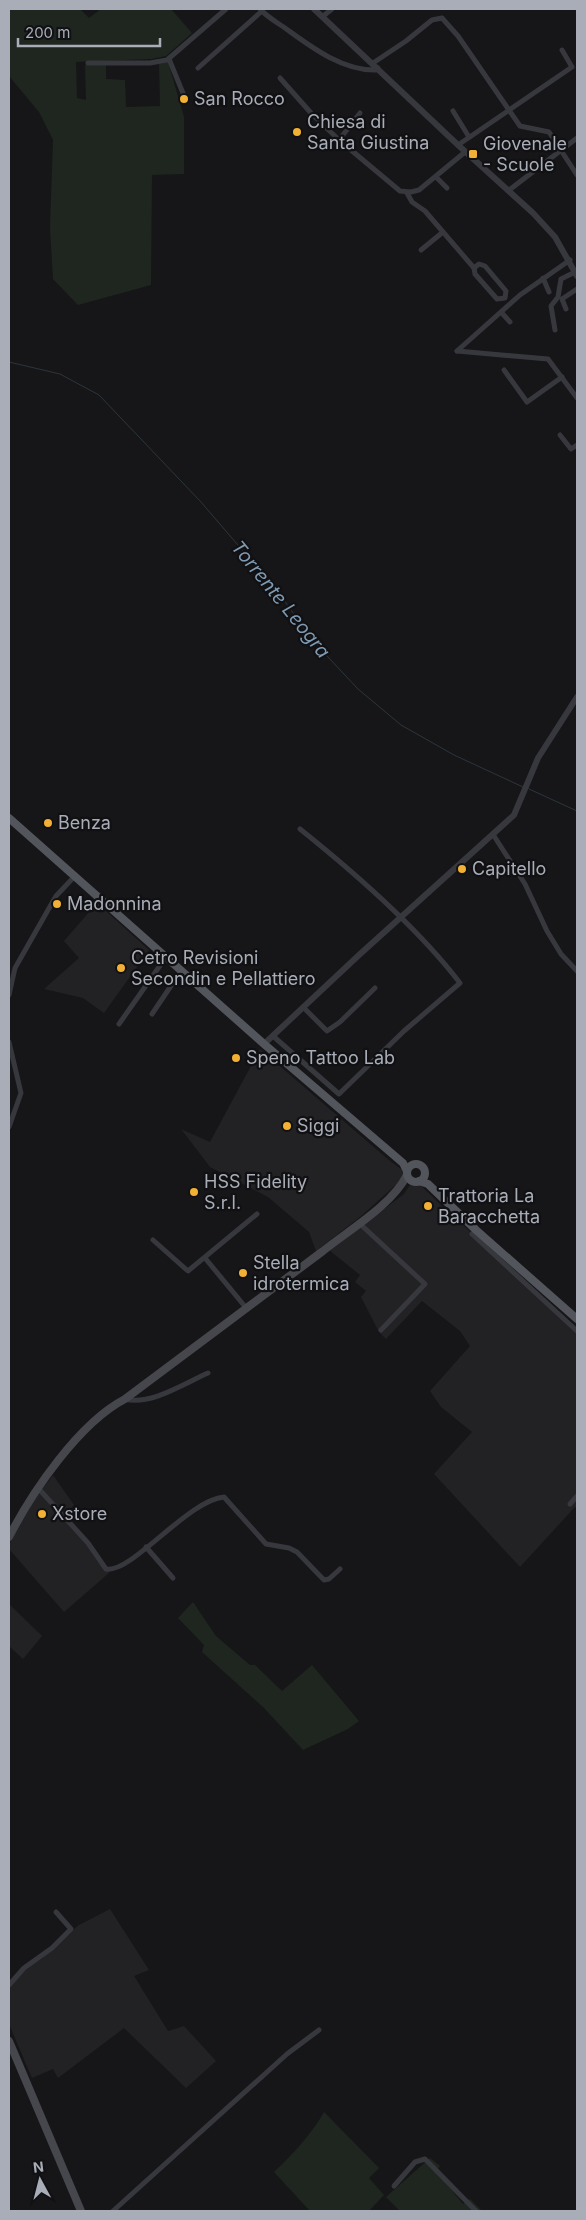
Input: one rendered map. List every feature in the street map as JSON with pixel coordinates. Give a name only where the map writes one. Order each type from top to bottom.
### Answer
[{"type":"main road","points":[[9,818],[264,1044],[412,1173],[428,1184],[476,1230],[577,1319]]},
{"type":"main road","points":[[9,1537],[38,1488],[85,1430],[108,1408],[125,1399],[358,1223],[391,1197],[412,1173]]},
{"type":"main road","points":[[9,2041],[81,2211]]},
{"type":"street","points":[[88,63],[150,63],[169,59],[226,9]]},
{"type":"street","points":[[314,9],[465,152],[508,190],[555,237],[570,260],[576,274],[561,279],[558,297],[551,306],[555,330]]},
{"type":"street","points":[[322,17],[332,9]]},
{"type":"street","points":[[198,68],[261,10],[327,56],[369,70],[376,70],[376,66],[432,20],[442,18],[458,36],[520,126],[549,132],[562,149],[577,175]]},
{"type":"street","points":[[458,145],[572,67],[562,50]]},
{"type":"street","points":[[169,59],[185,98]]},
{"type":"street","points":[[280,78],[311,113],[394,187],[407,192],[420,190],[465,152]]},
{"type":"street","points":[[453,111],[469,137]]},
{"type":"street","points":[[340,140],[360,113]]},
{"type":"street","points":[[508,190],[577,138]]},
{"type":"street","points":[[436,177],[447,188]]},
{"type":"street","points":[[407,192],[412,202],[425,211],[474,268],[475,274],[497,299],[505,298]]},
{"type":"street","points":[[422,250],[443,232]]},
{"type":"street","points":[[570,260],[502,310],[458,350],[548,359],[577,398]]},
{"type":"street","points":[[474,268],[480,264],[485,266],[506,291],[502,310],[510,322]]},
{"type":"street","points":[[543,278],[548,292]]},
{"type":"street","points":[[566,309],[562,299],[577,289]]},
{"type":"street","points":[[504,370],[527,402],[562,377]]},
{"type":"street","points":[[560,435],[571,450],[577,445]]},
{"type":"street","points":[[264,1044],[514,816],[538,758],[577,697]]},
{"type":"street","points":[[273,1036],[338,1094],[404,1031],[460,983],[446,965],[400,919],[334,856],[300,829]]},
{"type":"street","points":[[494,836],[525,884],[547,931],[561,954],[577,971]]},
{"type":"street","points":[[9,995],[15,968],[56,896],[74,877]]},
{"type":"street","points":[[119,1024],[166,957]]},
{"type":"street","points":[[152,1014],[182,971]]},
{"type":"street","points":[[303,1007],[327,1031],[340,1022],[375,988]]},
{"type":"street","points":[[9,1042],[21,1092],[9,1127]]},
{"type":"street","points":[[153,1240],[186,1271],[205,1258],[257,1214]]},
{"type":"street","points":[[358,1223],[425,1284],[381,1330]]},
{"type":"street","points":[[472,1234],[577,1331]]},
{"type":"street","points":[[205,1258],[246,1309]]},
{"type":"street","points":[[125,1399],[131,1401],[159,1396],[208,1373]]},
{"type":"street","points":[[38,1488],[88,1543],[106,1569],[115,1568],[208,1501],[224,1497],[266,1544],[290,1548],[297,1552],[324,1580],[329,1579],[340,1569]]},
{"type":"street","points":[[570,1504],[577,1496]]},
{"type":"street","points":[[146,1547],[173,1578]]},
{"type":"street","points":[[9,1985],[24,1968],[52,1948],[71,1929],[56,1912]]},
{"type":"street","points":[[113,2211],[288,2054],[319,2030]]},
{"type":"street","points":[[394,2186],[415,2162],[425,2160],[476,2211]]},
{"type":"shaded area","points":[[9,9],[80,9],[89,18],[101,9],[171,9],[192,33],[166,56],[152,59],[76,62],[77,98],[86,100],[85,65],[106,64],[106,79],[125,80],[126,107],[160,106],[159,64],[168,62],[184,117],[184,174],[152,175],[151,285],[78,305],[53,279],[50,228],[53,140],[39,112],[9,76]]},
{"type":"shaded area","points":[[97,903],[149,950],[104,1013],[83,998],[44,989],[79,958],[64,941]]},
{"type":"shaded area","points":[[260,1049],[390,1161],[408,1174],[360,1217],[316,1251],[309,1232],[268,1197],[210,1167],[181,1129],[210,1142]]},
{"type":"shaded area","points":[[414,1179],[577,1328],[577,1508],[575,1507],[520,1567],[434,1474],[472,1432],[441,1407],[430,1391],[470,1346],[460,1331],[422,1301],[386,1339],[379,1332],[361,1297],[366,1291],[355,1282],[360,1275],[329,1250],[404,1194]]},
{"type":"shaded area","points":[[53,1475],[74,1505],[64,1515],[110,1572],[64,1612],[9,1549],[9,1545],[27,1509]]},
{"type":"shaded area","points":[[193,1602],[216,1636],[250,1665],[255,1665],[282,1691],[312,1665],[359,1721],[348,1729],[303,1750],[263,1707],[202,1652],[204,1645],[178,1618]]},
{"type":"shaded area","points":[[9,1604],[42,1636],[23,1659],[9,1646]]},
{"type":"shaded area","points":[[110,1909],[149,1970],[134,1976],[168,2031],[184,2026],[216,2061],[186,2088],[124,2028],[58,2078],[53,2069],[32,2078],[9,2024],[9,1984],[79,1925]]},
{"type":"shaded area","points":[[324,2112],[379,2168],[369,2178],[384,2195],[369,2211],[310,2211],[274,2172],[301,2144]]},
{"type":"shaded area","points":[[430,2158],[440,2166],[436,2171],[463,2204],[470,2199],[482,2211],[400,2211],[386,2197]]},
{"type":"waterway","name":"Torrente Leogra","points":[[9,362],[60,374],[99,395],[201,502],[279,593],[313,641],[358,689],[401,725],[454,755],[523,787]]},
{"type":"waterway","name":"Torrente Leogra","points":[[529,789],[577,811]]},
{"type":"place","name":"San Rocco","points":[[184,99]]},
{"type":"place","name":"Chiesa di Santa Giustina","points":[[297,132]]},
{"type":"place","name":"Giovenale - Scuole","points":[[473,154]]},
{"type":"place","name":"Benza","points":[[48,823]]},
{"type":"place","name":"Capitello","points":[[462,869]]},
{"type":"place","name":"Madonnina","points":[[57,904]]},
{"type":"place","name":"Cetro Revisioni Secondin e Pellattiero","points":[[121,968]]},
{"type":"place","name":"Speno Tattoo Lab","points":[[236,1058]]},
{"type":"place","name":"Siggi","points":[[287,1126]]},
{"type":"place","name":"HSS Fidelity S.r.l.","points":[[194,1192]]},
{"type":"place","name":"Trattoria La Baracchetta","points":[[428,1206]]},
{"type":"place","name":"Stella idrotermica","points":[[243,1273]]},
{"type":"place","name":"Xstore","points":[[42,1514]]}]
